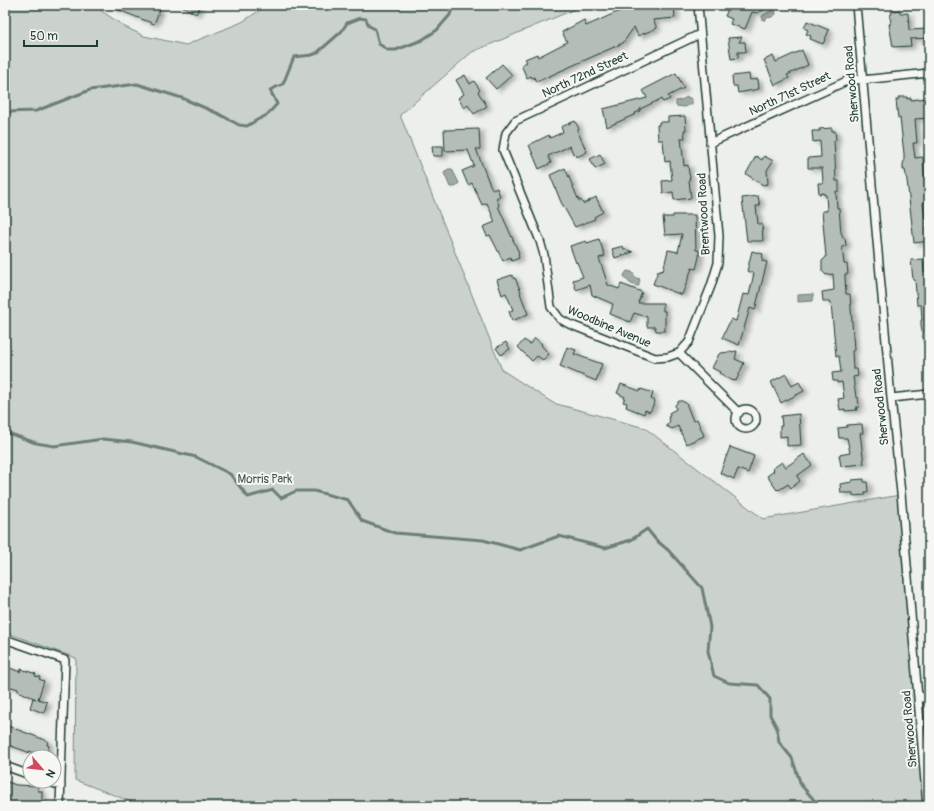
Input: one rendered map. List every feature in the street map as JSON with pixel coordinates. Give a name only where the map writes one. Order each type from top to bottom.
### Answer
[{"type":"street","name":"Brentwood Road","points":[[679,353],[689,342],[712,286],[718,263],[719,236],[698,5]]},
{"type":"street","name":"Sherwood Road","points":[[856,5],[891,398],[901,493],[927,806]]},
{"type":"street","name":"North 72nd Street","points":[[504,156],[502,150],[506,133],[515,121],[700,34]]},
{"type":"street","name":"North 71st Street","points":[[710,143],[851,79],[862,80],[929,73]]},
{"type":"street","name":"Woodbine Avenue","points":[[504,156],[540,241],[544,255],[551,307],[560,319],[569,324],[655,358],[668,357],[679,353]]},
{"type":"street","points":[[679,353],[738,413]]},
{"type":"street","points":[[891,398],[929,394]]},
{"type":"street","points":[[5,639],[65,660],[62,754]]},
{"type":"street","points":[[918,694],[929,702]]},
{"type":"street","points":[[5,766],[22,772]]},
{"type":"street","points":[[60,806],[61,789]]},
{"type":"green space","name":"Morris Park","points":[[5,5],[93,5],[125,27],[144,36],[186,45],[242,22],[268,5],[585,5],[472,52],[400,115],[502,370],[553,403],[645,428],[763,519],[900,495],[915,694],[929,704],[929,806],[142,806],[75,780],[76,658],[5,632]]},
{"type":"shaded area","points":[[772,10],[775,10],[776,14],[772,17],[766,18],[766,20],[763,20],[762,16]]},
{"type":"shaded area","points":[[687,97],[692,99],[692,104],[685,107],[676,106],[676,101]]},
{"type":"shaded area","points":[[448,169],[452,169],[459,183],[455,187],[450,187],[444,173]]},
{"type":"shaded area","points":[[627,271],[632,272],[637,279],[639,278],[639,286],[632,284],[626,279],[624,275]]},
{"type":"shaded area","points":[[813,294],[813,301],[798,302],[798,295]]},
{"type":"building","points":[[106,5],[150,5],[160,9],[154,24]]},
{"type":"building","points":[[180,5],[201,5],[196,14]]},
{"type":"building","points":[[633,5],[674,5],[675,18],[653,20],[657,28],[638,36],[634,27],[623,43],[536,82],[534,77],[532,78],[531,76],[527,78],[521,65],[527,62],[525,59],[537,54],[538,57],[567,42],[562,32],[584,20],[586,26]]},
{"type":"building","points":[[730,5],[774,5],[757,13],[752,12],[745,29],[730,24],[732,19],[725,16]]},
{"type":"building","points":[[900,10],[900,14],[908,13],[909,30],[929,29],[929,38],[910,39],[911,46],[893,47],[889,24],[891,24],[890,15],[892,14],[891,11]]},
{"type":"building","points":[[807,21],[829,30],[823,44],[810,39],[811,36],[806,34],[808,30],[804,28]]},
{"type":"building","points":[[742,37],[739,42],[745,42],[746,52],[738,52],[738,58],[731,59],[728,38]]},
{"type":"building","points":[[802,50],[808,65],[787,75],[789,78],[775,85],[764,60],[773,56],[776,62]]},
{"type":"building","points":[[502,64],[512,75],[496,89],[486,78]]},
{"type":"building","points":[[676,73],[684,88],[668,96],[670,99],[663,102],[661,99],[640,109],[640,111],[635,113],[636,114],[607,127],[603,109],[647,98],[643,90]]},
{"type":"building","points":[[749,74],[750,80],[758,79],[759,89],[738,93],[737,86],[733,86],[732,76]]},
{"type":"building","points":[[465,75],[470,84],[474,81],[480,90],[478,92],[487,106],[474,114],[468,105],[464,108],[458,98],[464,94],[456,80]]},
{"type":"building","points":[[898,97],[907,97],[907,99],[911,98],[911,100],[929,99],[929,118],[915,119],[917,143],[913,143],[915,158],[923,157],[925,183],[929,182],[929,202],[923,203],[926,228],[929,228],[929,241],[914,243],[907,180],[905,170],[903,170],[904,154],[900,118],[898,118],[896,100],[899,99]]},
{"type":"building","points":[[685,116],[685,138],[681,138],[684,166],[688,165],[690,177],[691,198],[674,200],[673,192],[663,193],[662,181],[672,180],[670,161],[665,162],[663,140],[658,140],[657,125],[659,125],[659,122],[668,122],[668,117]]},
{"type":"building","points":[[575,121],[579,129],[577,130],[587,152],[577,157],[575,153],[573,154],[570,146],[548,156],[551,163],[539,169],[529,145],[549,135],[550,138],[563,132],[561,127]]},
{"type":"building","points":[[832,128],[832,131],[835,131],[836,140],[834,141],[836,181],[839,181],[839,191],[836,191],[837,208],[839,208],[841,233],[843,238],[845,238],[846,246],[842,247],[844,264],[847,264],[848,274],[845,274],[846,294],[850,294],[854,350],[852,351],[853,369],[857,369],[858,376],[853,377],[859,407],[856,407],[857,410],[845,411],[845,409],[840,410],[838,399],[844,398],[842,382],[837,383],[837,381],[833,381],[832,373],[841,372],[839,356],[836,356],[831,303],[829,301],[823,301],[822,292],[834,290],[833,274],[826,275],[822,271],[822,261],[826,257],[822,211],[827,211],[826,195],[824,195],[824,193],[819,194],[818,183],[823,183],[822,168],[808,168],[808,158],[821,157],[820,141],[813,142],[812,131]]},
{"type":"building","points":[[479,129],[480,149],[476,149],[490,185],[493,190],[497,188],[500,196],[496,198],[499,205],[498,206],[519,253],[519,258],[512,261],[510,257],[503,261],[490,235],[487,236],[483,227],[495,222],[487,203],[482,205],[472,183],[468,185],[462,171],[474,166],[468,150],[445,151],[444,130]]},
{"type":"building","points":[[432,146],[443,146],[443,156],[433,156]]},
{"type":"building","points":[[600,154],[605,164],[595,169],[590,159]]},
{"type":"building","points":[[756,156],[762,160],[764,156],[773,161],[767,170],[768,184],[763,185],[746,174]]},
{"type":"building","points":[[565,168],[579,201],[581,200],[583,204],[596,197],[603,212],[594,217],[595,219],[575,227],[561,202],[550,175]]},
{"type":"building","points":[[758,196],[760,206],[756,206],[758,224],[762,224],[763,241],[747,241],[742,198]]},
{"type":"building","points":[[673,215],[695,215],[696,250],[699,250],[696,269],[692,268],[682,295],[653,284],[658,271],[663,271],[668,250],[678,252],[682,234],[665,235],[663,217],[673,217]]},
{"type":"building","points":[[599,239],[605,256],[599,258],[608,285],[619,289],[621,284],[642,292],[638,303],[663,303],[663,311],[665,311],[665,331],[656,331],[655,327],[647,327],[647,317],[634,313],[630,322],[610,314],[613,304],[592,295],[590,285],[576,290],[573,280],[583,277],[570,246]]},
{"type":"building","points":[[623,246],[624,249],[633,252],[615,258],[612,249]]},
{"type":"building","points":[[752,251],[763,254],[762,261],[767,262],[755,310],[750,308],[739,345],[722,338],[731,319],[736,321],[743,294],[749,295],[754,273],[747,271]]},
{"type":"building","points":[[923,259],[924,272],[929,272],[929,343],[924,344],[921,325],[921,305],[917,305],[915,280],[913,280],[911,260]]},
{"type":"building","points":[[512,275],[514,279],[515,278],[521,292],[520,293],[528,314],[512,321],[509,311],[513,310],[506,293],[502,295],[497,280]]},
{"type":"building","points":[[535,338],[542,344],[541,345],[549,354],[543,360],[537,356],[532,361],[518,347],[524,340],[530,344]]},
{"type":"building","points":[[506,342],[510,349],[501,355],[496,348]]},
{"type":"building","points":[[567,347],[576,350],[574,354],[602,364],[596,381],[560,366]]},
{"type":"building","points":[[737,351],[735,359],[744,363],[736,381],[724,377],[725,376],[719,373],[720,372],[712,368],[719,354]]},
{"type":"building","points":[[786,374],[792,386],[799,382],[804,391],[781,403],[771,382]]},
{"type":"building","points":[[621,384],[640,391],[641,389],[653,393],[651,399],[655,401],[650,412],[645,410],[644,414],[626,407],[627,403],[623,402],[625,397],[617,393]]},
{"type":"building","points":[[679,401],[686,403],[693,421],[697,419],[704,436],[686,444],[678,426],[672,429],[666,426],[670,421],[668,417],[670,416],[669,413],[676,409],[675,405]]},
{"type":"building","points":[[799,414],[801,445],[787,446],[787,436],[780,437],[780,426],[782,426],[781,416]]},
{"type":"building","points":[[862,424],[863,433],[860,433],[864,464],[841,466],[839,455],[850,453],[847,438],[839,438],[838,428],[847,427],[847,425]]},
{"type":"building","points":[[730,447],[754,456],[748,473],[738,469],[734,479],[720,473]]},
{"type":"building","points":[[804,454],[812,465],[797,476],[800,481],[791,488],[788,484],[777,490],[767,476],[774,471],[772,469],[782,462],[786,467]]},
{"type":"building","points":[[864,479],[864,482],[867,482],[868,492],[865,492],[865,495],[853,496],[853,493],[841,493],[840,484],[852,482],[852,480]]},
{"type":"building","points":[[5,666],[20,672],[21,669],[36,674],[35,676],[40,677],[39,679],[44,681],[38,699],[47,702],[44,713],[30,708],[33,698],[36,699],[18,691],[18,689],[5,685]]},
{"type":"building","points":[[5,725],[48,741],[47,745],[49,746],[48,749],[22,750],[5,744]]},
{"type":"building","points":[[5,781],[22,785],[22,789],[38,789],[38,791],[42,791],[42,806],[5,806]]},
{"type":"waterway","points":[[5,112],[36,111],[90,90],[137,84],[182,98],[219,114],[239,125],[247,126],[267,115],[277,104],[270,90],[283,84],[294,57],[317,53],[341,32],[347,23],[360,18],[366,19],[369,26],[375,29],[379,44],[388,50],[396,50],[422,40],[437,30],[450,15],[453,5]]},
{"type":"waterway","points":[[5,432],[36,443],[54,446],[103,439],[132,442],[196,457],[230,474],[248,497],[273,490],[281,498],[296,491],[314,491],[348,500],[362,521],[395,533],[483,540],[520,550],[559,536],[605,548],[631,540],[647,529],[702,588],[710,627],[708,651],[714,676],[729,683],[758,685],[770,699],[770,715],[777,728],[779,742],[792,758],[801,785],[815,801],[822,806]]}]
